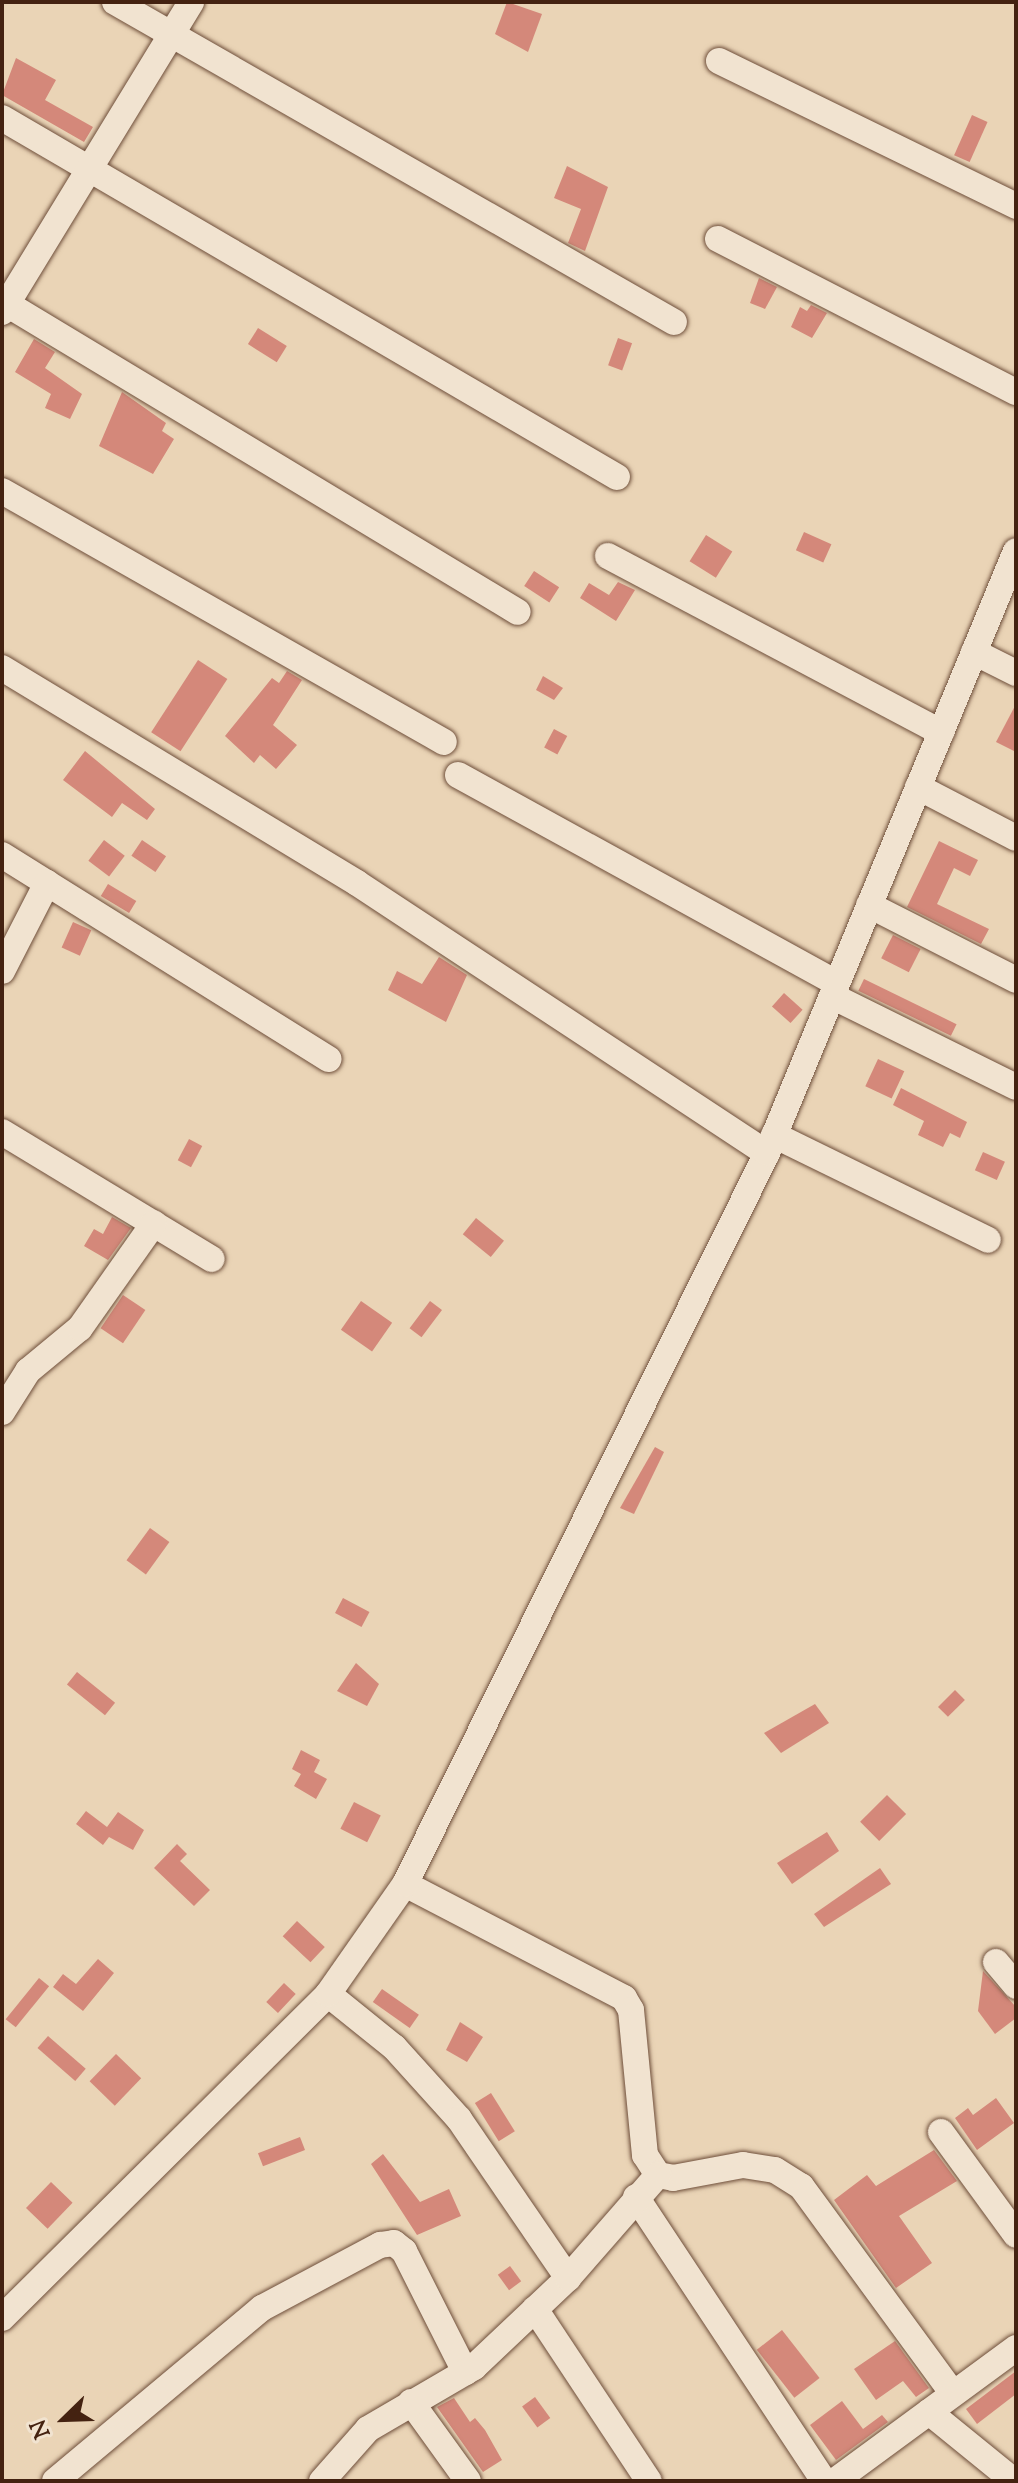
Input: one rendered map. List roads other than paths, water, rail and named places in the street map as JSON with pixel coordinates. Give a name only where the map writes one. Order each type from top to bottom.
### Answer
[{"type":"street","points":[[115,2],[674,322]]},
{"type":"street","points":[[191,2],[4,305],[518,612]]},
{"type":"street","points":[[719,61],[1016,206]]},
{"type":"street","points":[[2,118],[617,477]]},
{"type":"street","points":[[718,239],[1016,392]]},
{"type":"street","points":[[2,491],[444,742]]},
{"type":"street","points":[[2,2318],[328,1994],[405,1884],[770,1144],[1016,551]]},
{"type":"street","points":[[608,556],[941,732]]},
{"type":"street","points":[[974,652],[1016,673]]},
{"type":"street","points":[[2,668],[357,883],[770,1144],[988,1240]]},
{"type":"street","points":[[458,775],[834,989],[1016,1087]]},
{"type":"street","points":[[918,787],[1016,838]]},
{"type":"street","points":[[2,855],[329,1059]]},
{"type":"street","points":[[2,971],[47,883]]},
{"type":"street","points":[[869,905],[1016,980]]},
{"type":"street","points":[[2,1132],[212,1259]]},
{"type":"street","points":[[2,1412],[28,1371],[80,1328],[154,1223]]},
{"type":"street","points":[[405,1884],[624,1998],[631,2010],[645,2155],[658,2175],[673,2178],[743,2165],[775,2170],[801,2186],[952,2392]]},
{"type":"street","points":[[996,1962],[1016,1986]]},
{"type":"street","points":[[328,1994],[394,2047],[459,2119],[568,2278]]},
{"type":"street","points":[[941,2132],[1016,2235]]},
{"type":"street","points":[[322,2481],[368,2429],[465,2372],[535,2309],[568,2278],[658,2175]]},
{"type":"street","points":[[636,2197],[824,2481]]},
{"type":"street","points":[[55,2481],[262,2308],[380,2245],[394,2243],[404,2251],[465,2372]]},
{"type":"street","points":[[535,2309],[649,2481]]},
{"type":"street","points":[[835,2481],[952,2392],[1016,2348]]},
{"type":"street","points":[[411,2402],[468,2481]]},
{"type":"street","points":[[929,2412],[1014,2481]]}]
